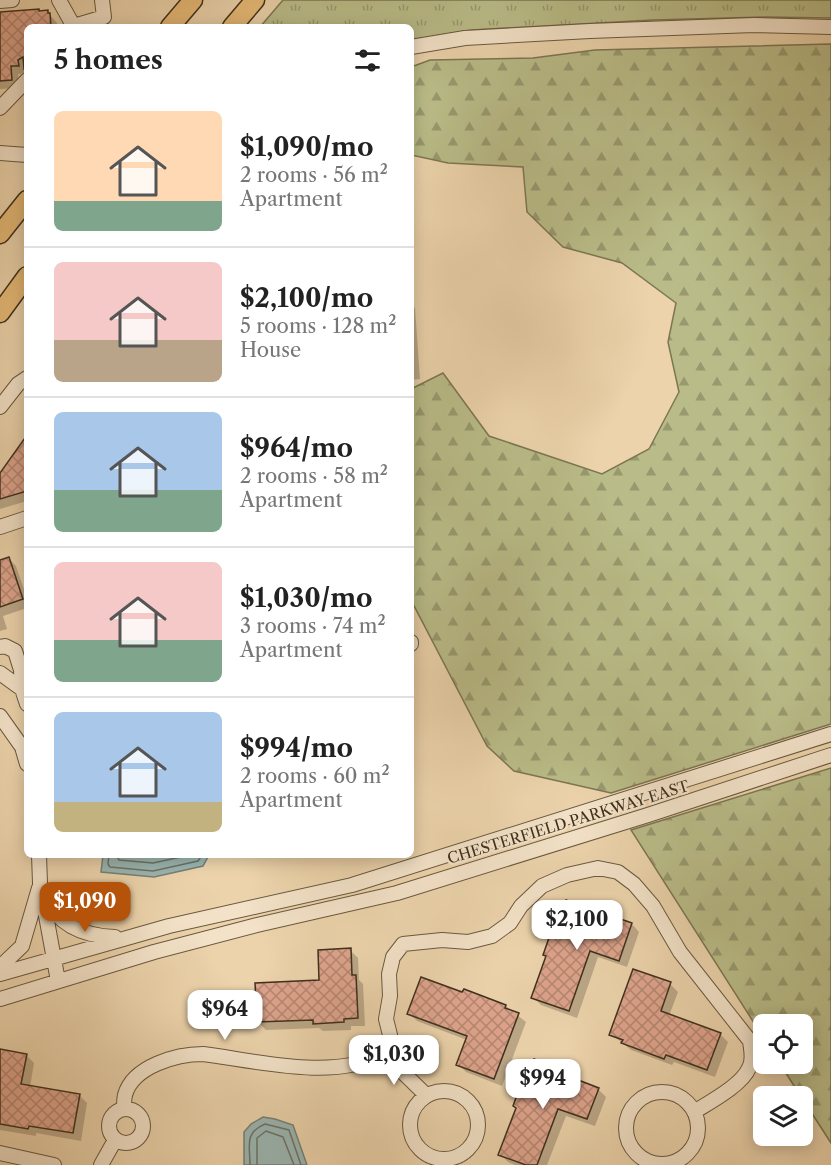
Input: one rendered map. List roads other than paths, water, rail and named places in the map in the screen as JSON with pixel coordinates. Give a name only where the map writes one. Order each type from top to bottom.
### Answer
[{"type":"main road","points":[[173,24],[193,0]]},
{"type":"main road","points":[[235,24],[255,0]]},
{"type":"main road","points":[[0,234],[24,204]]},
{"type":"main road","points":[[0,313],[24,280]]},
{"type":"street","points":[[0,1],[12,0]]},
{"type":"street","points":[[59,0],[73,24]]},
{"type":"street","points":[[81,24],[104,17],[102,0]]},
{"type":"street","points":[[414,46],[465,38],[578,32],[754,25],[831,27]]},
{"type":"street","points":[[0,108],[24,83]]},
{"type":"street","points":[[0,153],[24,155]]},
{"type":"street","points":[[0,407],[18,384],[24,380]]},
{"type":"street","points":[[0,527],[24,519]]},
{"type":"street","points":[[0,647],[6,646],[15,651],[21,670],[24,695]]},
{"type":"street","points":[[0,673],[22,689]]},
{"type":"street","points":[[0,716],[24,745]]},
{"type":"street","name":"CHESTERFIELD PARKWAY EAST","points":[[0,974],[169,926],[352,885],[831,734]]},
{"type":"street","name":"CHESTERFIELD PARKWAY EAST","points":[[0,999],[154,952],[257,925],[397,893],[831,755]]},
{"type":"street","points":[[39,858],[40,883],[58,981]]},
{"type":"street","points":[[384,1054],[390,1035],[386,1019],[390,996],[389,974],[393,957],[403,944],[442,940],[468,942],[492,936],[510,923],[521,906],[542,886],[567,875],[598,868],[618,872],[634,884],[653,906],[680,952],[750,1041],[752,1054],[750,1068],[739,1081],[694,1112]]},
{"type":"street","points":[[40,883],[57,916],[71,927],[98,937],[126,938]]},
{"type":"street","points":[[0,967],[22,946],[40,883]]},
{"type":"street","points":[[124,1109],[125,1095],[133,1081],[149,1068],[166,1059],[186,1054],[203,1054],[305,1068],[363,1062],[384,1054]]},
{"type":"street","points":[[384,1054],[426,1095]]},
{"type":"street","points":[[446,1090],[466,1098],[474,1107],[478,1126],[477,1136],[465,1152],[450,1159],[438,1159],[427,1156],[418,1148],[411,1136],[409,1125],[414,1108],[426,1095],[446,1090]]},
{"type":"street","points":[[663,1092],[675,1095],[687,1102],[694,1112],[698,1133],[687,1154],[679,1160],[655,1163],[637,1154],[630,1144],[626,1129],[628,1117],[634,1105],[644,1097],[663,1092]]},
{"type":"street","points":[[130,1110],[139,1116],[143,1126],[136,1140],[125,1143],[115,1140],[109,1130],[110,1119],[118,1111],[130,1110]]},
{"type":"street","points":[[101,1165],[115,1140]]},
{"type":"street","points":[[0,1153],[54,1165]]},
{"type":"water","points":[[103,858],[207,858],[203,866],[154,877],[101,872]]},
{"type":"water","points":[[263,1117],[293,1125],[307,1165],[244,1165],[244,1132],[251,1124]]}]
